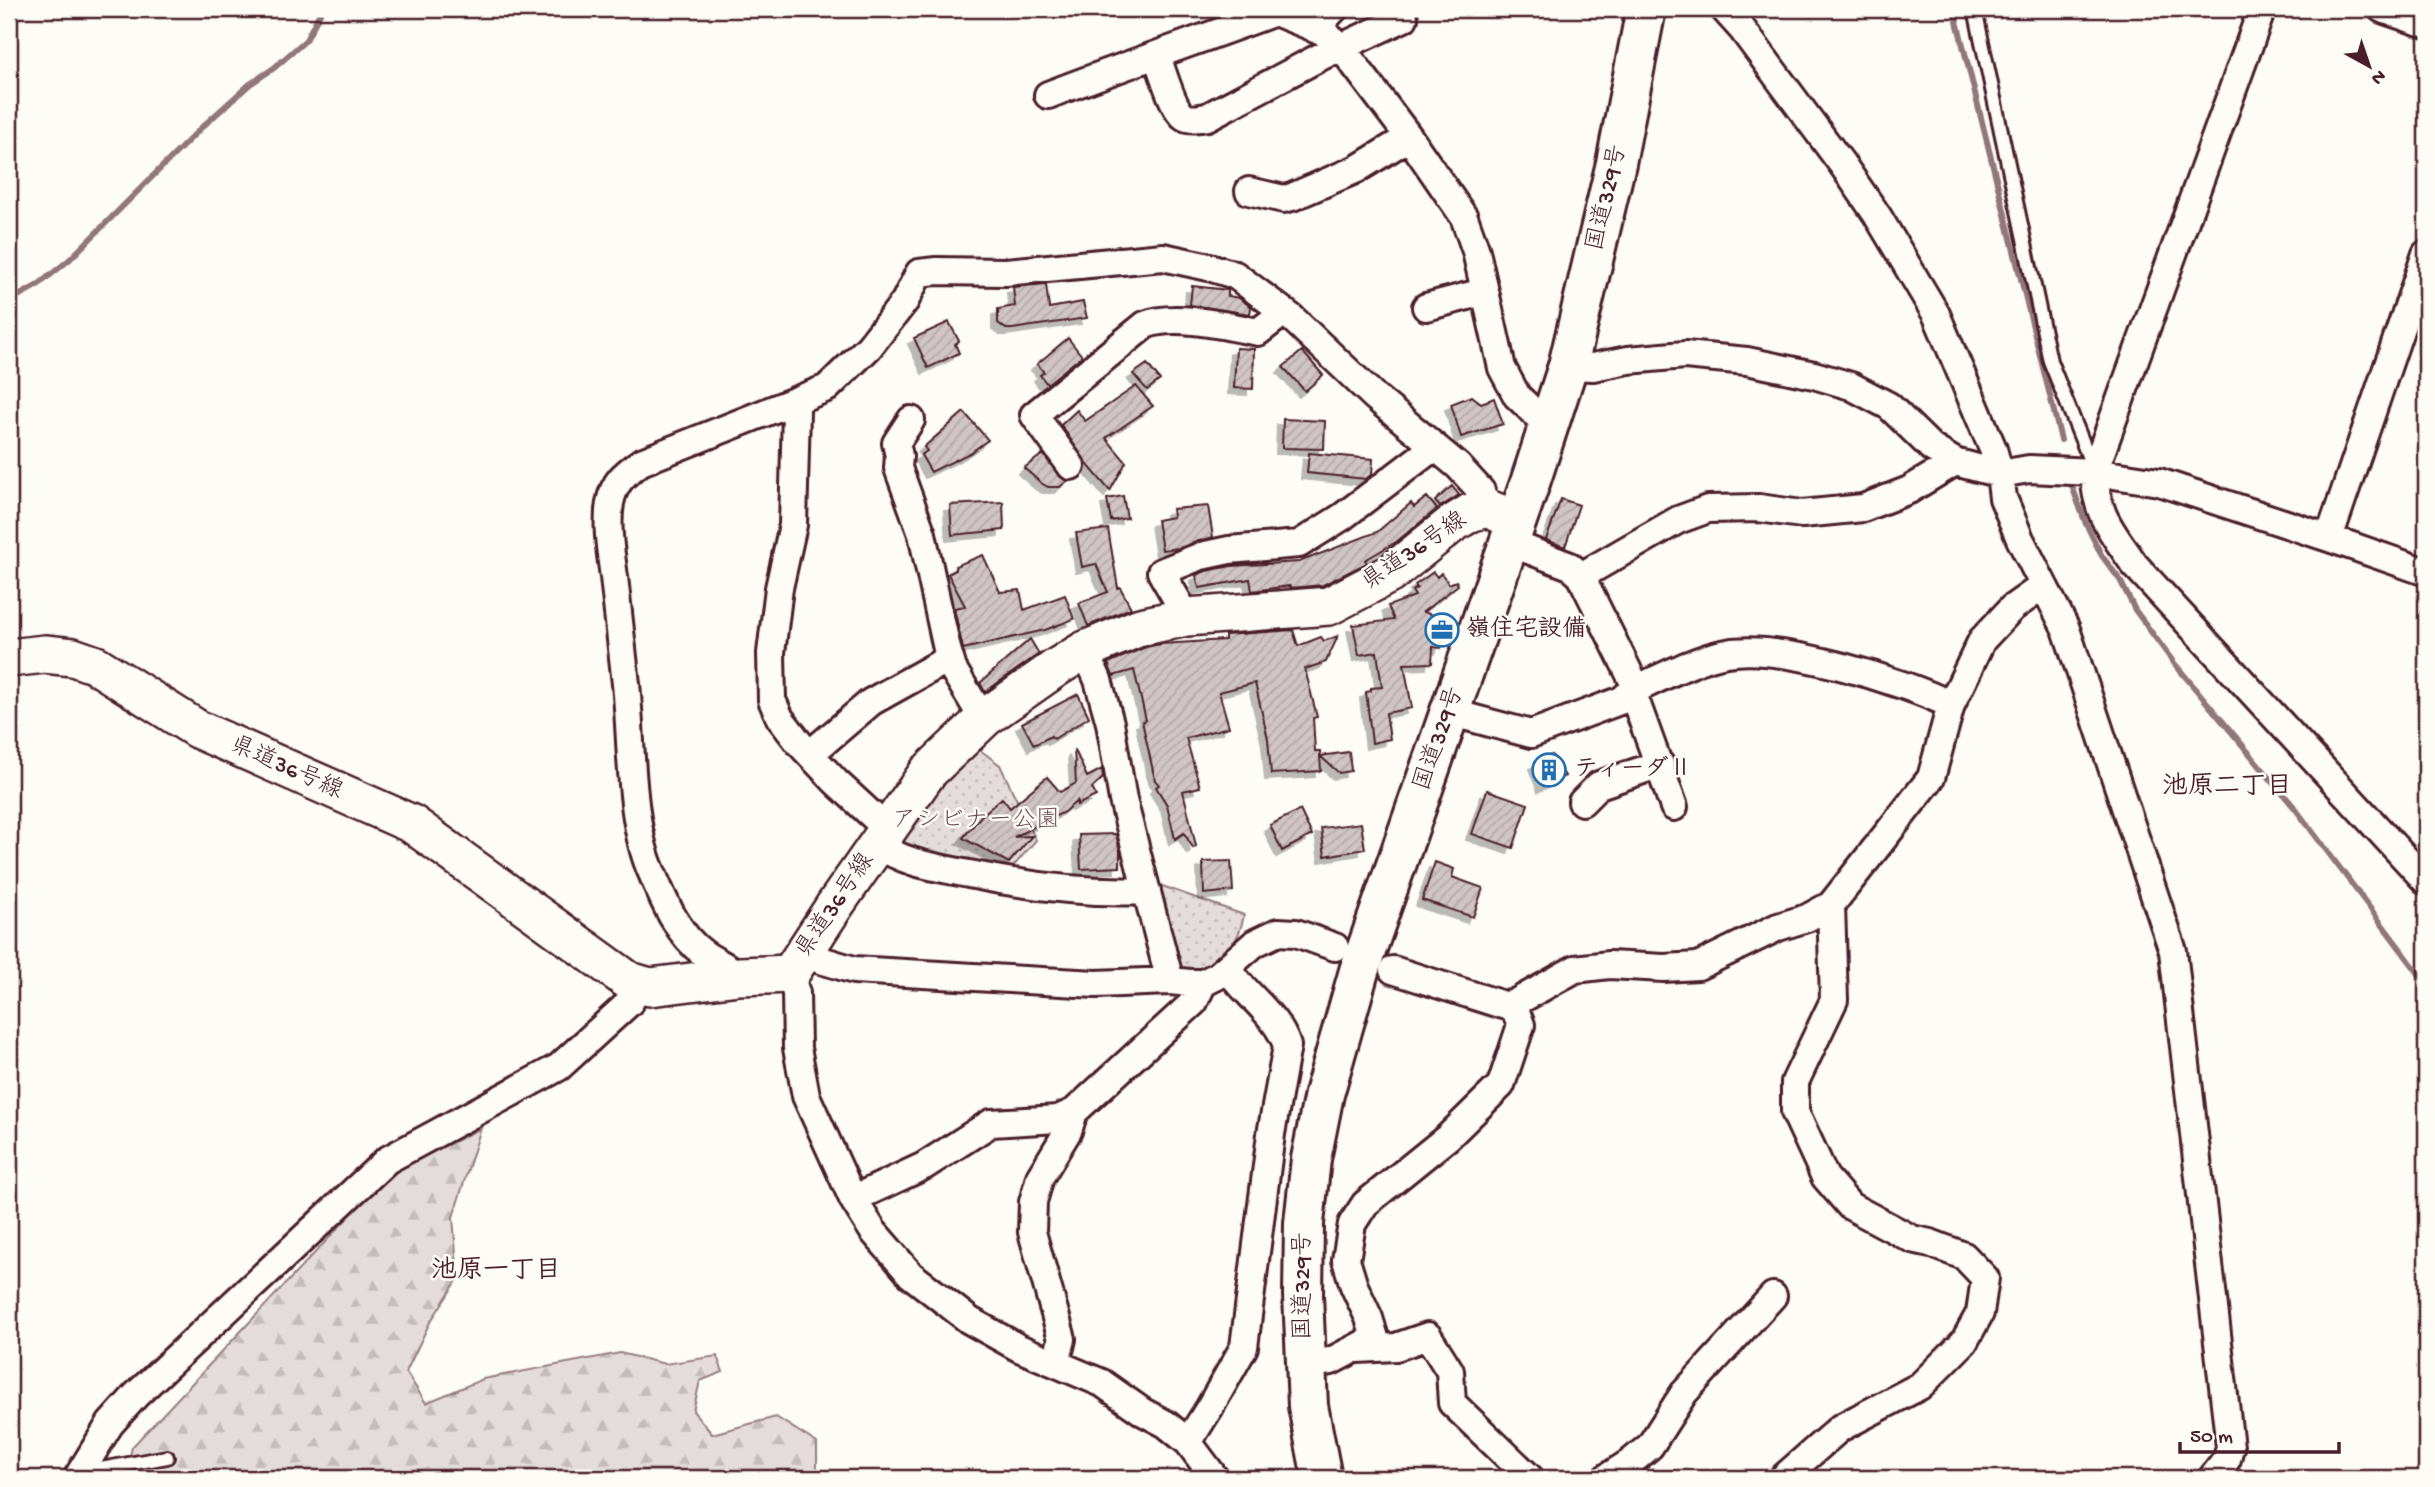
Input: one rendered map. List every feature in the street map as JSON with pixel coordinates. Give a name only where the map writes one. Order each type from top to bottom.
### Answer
[{"type":"highway","name":"国道329号","points":[[1322,1478],[1308,1406],[1303,1295],[1304,1223],[1311,1159],[1324,1094],[1359,971],[1449,712],[1503,523],[1549,427],[1568,366],[1616,163],[1646,9]]},
{"type":"main road","name":"県道36号線","points":[[9,658],[46,654],[73,657],[96,665],[197,729],[412,824],[629,981],[650,987],[739,976],[797,964],[928,772],[986,718],[1085,650],[1140,626],[1187,617],[1329,606],[1390,574],[1452,524],[1471,513],[1503,523]]},
{"type":"street","points":[[1315,29],[1334,9]]},
{"type":"street","points":[[1724,9],[1758,50],[1842,164],[1877,215],[1936,314],[1993,449],[2003,498],[2066,629],[2173,951],[2230,1447],[2227,1459],[2212,1478]]},
{"type":"street","points":[[2262,9],[2094,472],[2095,497],[2104,518],[2134,564],[2426,881]]},
{"type":"street","points":[[2382,9],[2426,24]]},
{"type":"street","points":[[1048,95],[1274,10],[1315,29],[1341,47],[1409,137],[1464,218],[1476,251],[1502,368],[1517,396],[1549,427]]},
{"type":"street","points":[[1157,56],[1178,111],[1187,118],[1207,117],[1341,47],[1404,18]]},
{"type":"street","points":[[1249,191],[1284,199],[1292,197],[1357,169],[1409,137]]},
{"type":"street","points":[[2329,537],[2426,254]]},
{"type":"street","points":[[739,976],[704,954],[684,936],[643,853],[610,541],[613,488],[623,475],[640,462],[827,388],[869,348],[905,301],[919,273],[1006,272],[1163,257],[1235,275],[1284,312],[1375,397],[1458,466],[1474,482],[1503,523],[1581,576],[1634,690],[1674,807]]},
{"type":"street","points":[[1426,307],[1483,292]]},
{"type":"street","points":[[1071,466],[1034,415],[1145,325],[1155,321],[1187,321],[1258,332],[1284,312]]},
{"type":"street","points":[[1568,366],[1593,367],[1628,360],[1685,355],[1747,361],[1814,375],[1851,386],[1889,406],[1932,448],[1955,462],[2000,474],[2029,469],[2094,472],[2159,482],[2329,537],[2426,572]]},
{"type":"street","points":[[793,403],[796,411],[793,525],[779,587],[770,679],[772,700],[780,718],[883,837],[893,856],[1007,883],[1069,889],[1147,891]]},
{"type":"street","points":[[911,420],[896,443],[898,468],[922,534],[953,669],[979,712],[986,718]]},
{"type":"street","points":[[1187,617],[1161,572],[1201,556],[1229,550],[1299,544],[1342,517],[1434,447]]},
{"type":"street","points":[[1581,576],[1678,520],[1708,509],[1759,508],[1802,514],[1863,508],[1909,490],[1955,462]]},
{"type":"street","points":[[1393,970],[1503,1004],[1513,1004],[1575,969],[1609,965],[1664,968],[1698,966],[1831,905],[1931,779],[1951,705],[1982,640],[2012,608],[2043,586]]},
{"type":"street","points":[[1085,650],[1098,680],[1110,723],[1124,800],[1170,981]]},
{"type":"street","points":[[1449,712],[1531,734],[1622,700],[1634,690],[1727,653],[1766,653],[1811,659],[1929,694],[1951,705]]},
{"type":"street","points":[[810,754],[871,702],[950,658]]},
{"type":"street","points":[[1582,802],[1599,785],[1660,764]]},
{"type":"street","points":[[1783,1478],[1840,1428],[1920,1386],[1964,1342],[1979,1314],[1985,1278],[1965,1256],[1912,1239],[1850,1206],[1825,1177],[1795,1112],[1796,1082],[1834,1000],[1831,905]]},
{"type":"street","points":[[853,1199],[924,1166],[991,1123],[1058,1119],[1074,1112],[1194,1002],[1203,983],[1227,968],[1255,943],[1278,932],[1296,933],[1335,947]]},
{"type":"street","points":[[1203,983],[1170,981],[1096,984],[853,970],[797,964],[797,1048],[806,1097],[853,1199],[873,1231],[911,1275],[969,1320],[1019,1348],[1102,1383],[1143,1412],[1166,1424],[1188,1441],[1215,1478]]},
{"type":"street","points":[[1188,1441],[1244,1347],[1271,1134],[1287,1046],[1283,1032],[1227,968]]},
{"type":"street","points":[[81,1471],[110,1424],[136,1395],[387,1160],[559,1068],[630,1002],[640,985]]},
{"type":"street","points":[[1306,1364],[1331,1361],[1375,1338],[1346,1260],[1352,1224],[1365,1205],[1448,1137],[1501,1085],[1521,1025],[1513,1004]]},
{"type":"street","points":[[1056,1363],[1062,1339],[1032,1233],[1032,1202],[1040,1177],[1068,1131],[1074,1112]]},
{"type":"street","points":[[1606,1478],[1650,1446],[1684,1393],[1773,1296]]},
{"type":"street","points":[[1356,1349],[1396,1347],[1427,1336],[1450,1371],[1452,1403],[1530,1478]]},
{"type":"lane","points":[[1975,9],[2050,361],[2094,472]]},
{"type":"lane","points":[[81,1471],[167,1457]]},
{"type":"green space","name":"アシビナー公園","points":[[980,750],[1000,765],[1036,840],[1007,874],[898,846],[943,785]]},
{"type":"green space","points":[[1151,882],[1244,915],[1236,940],[1223,957],[1204,968],[1180,975]]},
{"type":"green space","points":[[481,1128],[453,1217],[458,1279],[429,1324],[406,1372],[426,1403],[483,1379],[620,1353],[665,1364],[717,1356],[723,1372],[700,1381],[693,1411],[712,1434],[776,1417],[817,1443],[817,1478],[125,1478],[132,1447],[389,1174]]},
{"type":"building","points":[[1046,284],[1049,308],[1083,302],[1087,318],[1012,329],[1006,329],[998,323],[998,309],[1015,306],[1013,287]]},
{"type":"building","points":[[1192,286],[1228,290],[1228,296],[1239,298],[1251,307],[1250,314],[1190,305]]},
{"type":"building","points":[[949,322],[959,341],[955,344],[959,353],[928,368],[914,338]]},
{"type":"building","points":[[1068,338],[1082,356],[1047,384],[1040,375],[1044,372],[1037,364]]},
{"type":"building","points":[[1236,348],[1254,349],[1253,389],[1234,388]]},
{"type":"building","points":[[1302,351],[1323,375],[1305,391],[1283,367]]},
{"type":"building","points":[[1147,364],[1160,380],[1147,390],[1133,374]]},
{"type":"building","points":[[1136,386],[1153,406],[1106,438],[1126,462],[1110,491],[1087,464],[1061,425],[1077,410],[1085,421]]},
{"type":"building","points":[[1472,396],[1481,403],[1494,398],[1503,424],[1461,437],[1451,404]]},
{"type":"building","points":[[964,412],[988,440],[970,453],[931,472],[921,455],[927,451],[924,447]]},
{"type":"building","points":[[1283,419],[1325,421],[1324,449],[1282,448]]},
{"type":"building","points":[[1309,453],[1373,459],[1372,474],[1366,479],[1307,473]]},
{"type":"building","points":[[1043,454],[1058,475],[1067,481],[1060,487],[1048,487],[1024,468]]},
{"type":"building","points":[[1452,486],[1459,495],[1440,507],[1435,501]]},
{"type":"building","points":[[1123,496],[1127,518],[1111,521],[1107,499]]},
{"type":"building","points":[[1427,497],[1437,509],[1396,542],[1365,560],[1367,563],[1323,585],[1252,591],[1250,579],[1199,588],[1196,575],[1206,571],[1231,566],[1299,562],[1377,532],[1411,503],[1414,507]]},
{"type":"building","points":[[1561,499],[1579,505],[1565,547],[1546,540]]},
{"type":"building","points":[[1003,502],[1004,530],[952,535],[950,505]]},
{"type":"building","points":[[1208,506],[1213,537],[1179,548],[1162,550],[1157,520],[1173,517],[1172,509]]},
{"type":"building","points":[[1108,529],[1118,588],[1120,587],[1131,608],[1088,626],[1079,603],[1108,592],[1096,564],[1082,567],[1076,533]]},
{"type":"building","points":[[983,555],[1000,592],[1020,590],[1024,610],[1065,595],[1074,619],[1045,630],[963,649],[954,608],[965,606],[948,574],[956,570],[955,566]]},
{"type":"building","points":[[1433,572],[1437,577],[1441,573],[1449,584],[1456,581],[1458,585],[1423,612],[1450,621],[1441,648],[1433,647],[1432,663],[1404,664],[1412,708],[1386,713],[1390,739],[1372,743],[1366,692],[1371,691],[1371,688],[1382,687],[1377,652],[1359,655],[1353,625],[1394,620],[1388,606],[1415,596],[1412,591],[1417,588],[1415,585]]},
{"type":"building","points":[[1293,630],[1298,646],[1321,637],[1324,641],[1338,636],[1326,662],[1305,669],[1317,717],[1313,718],[1315,751],[1320,751],[1321,771],[1271,774],[1268,739],[1255,683],[1219,692],[1229,727],[1186,738],[1200,787],[1183,791],[1196,846],[1193,848],[1184,833],[1175,839],[1167,805],[1156,787],[1159,785],[1155,780],[1142,721],[1146,720],[1134,670],[1113,676],[1108,663],[1146,647],[1161,644],[1225,640],[1225,635]]},
{"type":"building","points":[[1030,639],[1039,654],[985,692],[980,683]]},
{"type":"building","points":[[1078,694],[1089,717],[1054,739],[1051,736],[1034,745],[1022,723]]},
{"type":"building","points":[[1074,750],[1087,777],[1102,769],[1103,778],[1092,788],[1096,796],[1077,805],[1077,801],[1064,812],[1014,837],[1032,836],[1009,863],[963,838],[981,816],[1002,798],[1010,808],[1047,777],[1060,792],[1076,783]]},
{"type":"building","points":[[1349,752],[1351,771],[1339,773],[1320,756]]},
{"type":"building","name":"ティーダⅡ","points":[[1552,755],[1565,776],[1544,786],[1535,763]]},
{"type":"building","points":[[1487,790],[1528,804],[1513,848],[1472,834]]},
{"type":"building","points":[[1300,810],[1312,835],[1282,851],[1270,825]]},
{"type":"building","points":[[1361,823],[1365,849],[1325,856],[1321,828]]},
{"type":"building","points":[[1116,834],[1120,867],[1081,869],[1079,835]]},
{"type":"building","points":[[1231,861],[1233,891],[1204,894],[1203,862]]},
{"type":"building","points":[[1435,862],[1454,869],[1452,877],[1483,888],[1473,917],[1422,900]]},
{"type":"waterway","points":[[9,298],[38,285],[69,260],[202,127],[250,84],[274,68],[306,40],[322,9]]},
{"type":"waterway","points":[[1954,9],[2061,440]]},
{"type":"waterway","points":[[2072,486],[2086,524],[2102,556],[2120,580],[2135,610],[2174,663],[2294,807],[2426,983]]},
{"type":"place","name":"嶺住宅設備","points":[[1442,630]]},
{"type":"place","name":"ティーダⅡ","points":[[1549,770]]},
{"type":"district","name":"池原二丁目","points":[[2227,788]]},
{"type":"district","name":"池原一丁目","points":[[496,1272]]}]
